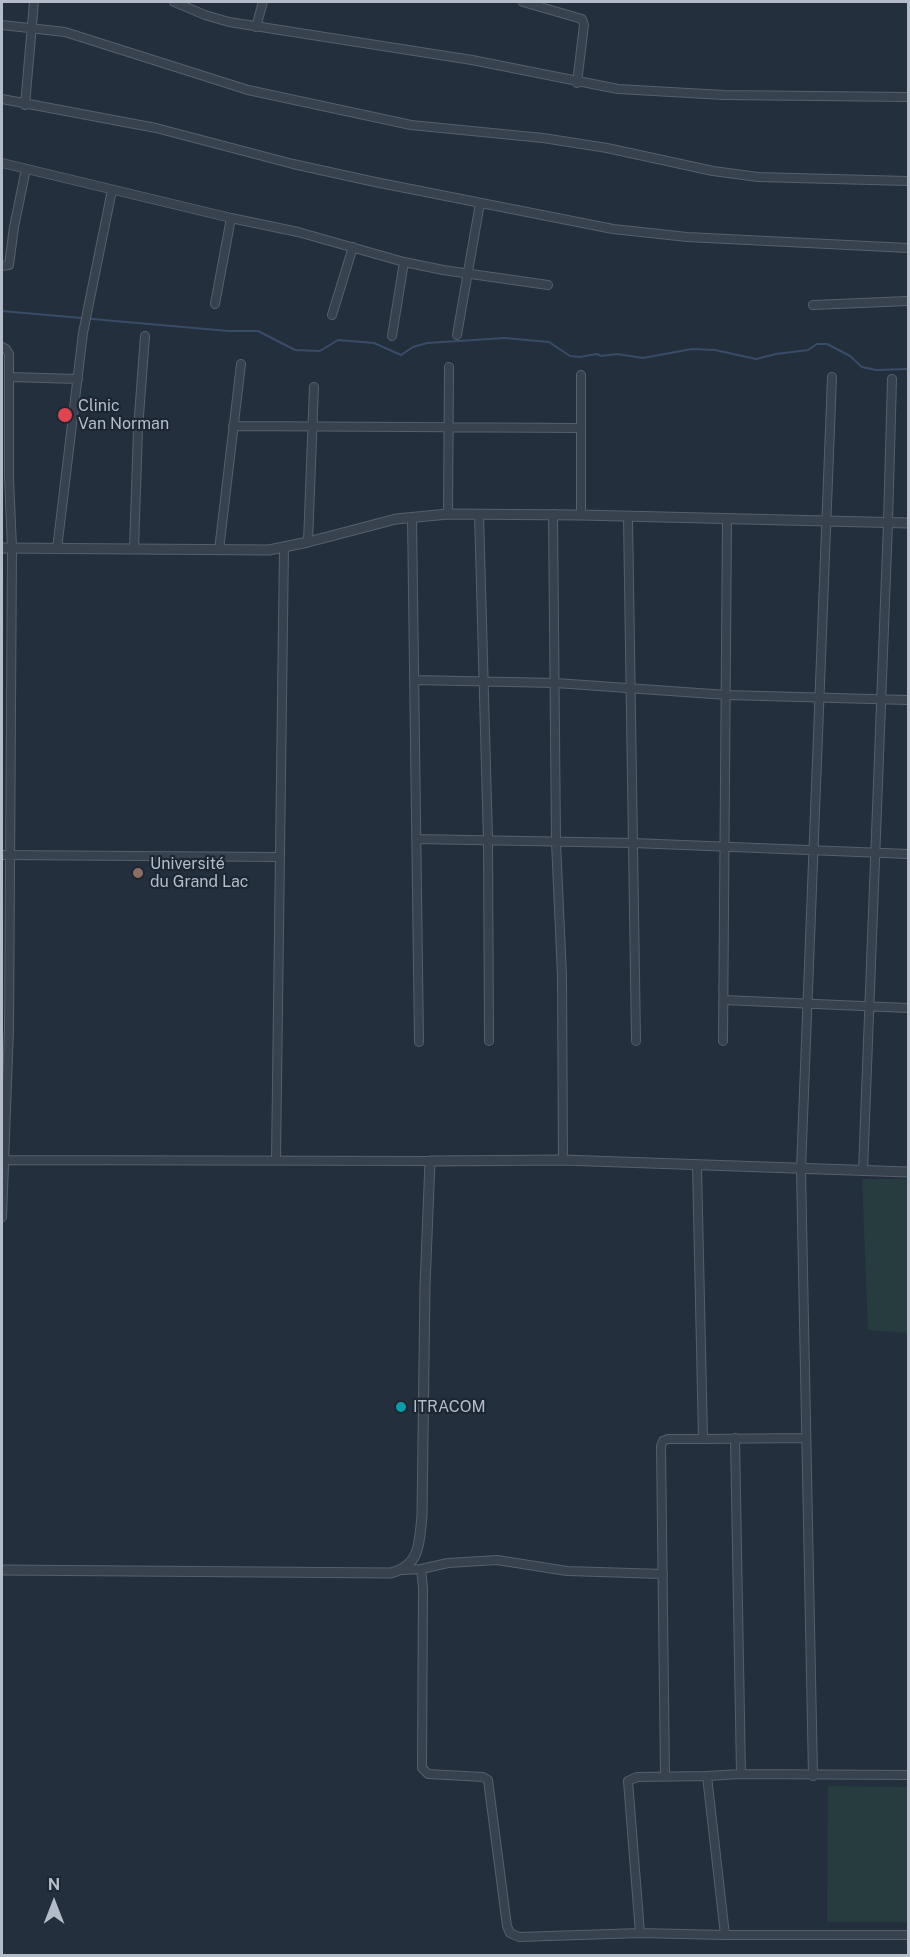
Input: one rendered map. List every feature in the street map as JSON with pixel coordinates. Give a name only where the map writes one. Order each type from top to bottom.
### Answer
[{"type":"street","points":[[25,105],[34,2]]},
{"type":"street","points":[[174,2],[205,15],[256,27],[472,60],[577,83],[618,89],[661,93],[909,97]]},
{"type":"street","points":[[256,27],[263,2]]},
{"type":"street","points":[[523,2],[582,19],[584,25],[577,83]]},
{"type":"street","points":[[2,25],[65,32],[248,90],[411,125],[543,138],[607,148],[713,171],[758,177],[909,181]]},
{"type":"street","points":[[2,99],[156,128],[293,164],[613,229],[659,234],[909,248]]},
{"type":"street","points":[[2,163],[298,232],[404,262],[548,285]]},
{"type":"street","points":[[2,266],[9,265],[26,170]]},
{"type":"street","points":[[57,549],[83,333],[112,190]]},
{"type":"street","points":[[457,335],[480,203]]},
{"type":"street","points":[[215,304],[231,218]]},
{"type":"street","points":[[332,315],[353,247]]},
{"type":"street","points":[[392,336],[404,262]]},
{"type":"street","points":[[813,305],[909,302]]},
{"type":"street","points":[[134,549],[138,429],[145,336]]},
{"type":"street","points":[[2,347],[9,354],[5,418],[5,477],[12,548],[6,855],[9,1029],[2,1217]]},
{"type":"street","points":[[219,550],[241,364]]},
{"type":"street","points":[[448,367],[448,514]]},
{"type":"street","points":[[580,375],[581,515]]},
{"type":"street","points":[[9,376],[78,379]]},
{"type":"street","points":[[813,1776],[801,1169],[832,377]]},
{"type":"street","points":[[863,1171],[892,379]]},
{"type":"street","points":[[308,542],[314,387]]},
{"type":"street","points":[[233,426],[580,428]]},
{"type":"street","points":[[2,548],[255,551],[308,542],[396,519],[448,514],[553,514],[909,523]]},
{"type":"street","points":[[479,514],[488,840],[489,1041]]},
{"type":"street","points":[[553,514],[556,842],[562,976],[563,1161]]},
{"type":"street","points":[[412,517],[419,1042]]},
{"type":"street","points":[[628,517],[636,1041]]},
{"type":"street","points":[[723,1041],[727,518]]},
{"type":"street","points":[[276,1160],[284,547]]},
{"type":"street","points":[[414,680],[556,683],[727,695],[909,700]]},
{"type":"street","points":[[417,839],[633,843],[909,854]]},
{"type":"street","points":[[6,855],[279,857]]},
{"type":"street","points":[[724,1000],[909,1008]]},
{"type":"street","points":[[3,1160],[563,1161],[909,1173]]},
{"type":"street","points":[[404,1570],[417,1553],[422,1516],[425,1286],[430,1161]]},
{"type":"street","points":[[697,1166],[703,1439]]},
{"type":"street","points":[[735,1438],[741,1774]]},
{"type":"street","points":[[665,1776],[660,1500],[663,1441],[668,1439],[806,1438]]},
{"type":"street","points":[[2,1570],[391,1573],[448,1563],[497,1560],[567,1571],[663,1574]]},
{"type":"street","points":[[421,1569],[423,1588],[422,1768],[428,1774],[483,1777],[488,1780],[508,1930],[514,1936],[640,1933],[909,1935]]},
{"type":"street","points":[[640,1933],[627,1784],[631,1778],[741,1774],[909,1775]]},
{"type":"street","points":[[707,1776],[725,1935]]},
{"type":"green space","points":[[862,1179],[908,1179],[908,1333],[868,1330]]},
{"type":"green space","points":[[828,1786],[908,1787],[908,1922],[827,1922]]},
{"type":"waterway","points":[[2,311],[228,331],[258,331],[295,350],[320,351],[338,340],[374,343],[401,355],[413,347],[427,343],[505,338],[549,342],[570,356],[580,357],[617,354],[643,358],[692,349],[715,350],[756,359],[808,350],[817,344],[827,344],[850,356],[862,367],[876,370],[908,369]]},
{"type":"place","name":"Clinic Van Norman","points":[[65,415]]},
{"type":"place","name":"Université du Grand Lac","points":[[138,873]]},
{"type":"place","name":"ITRACOM","points":[[401,1407]]}]
